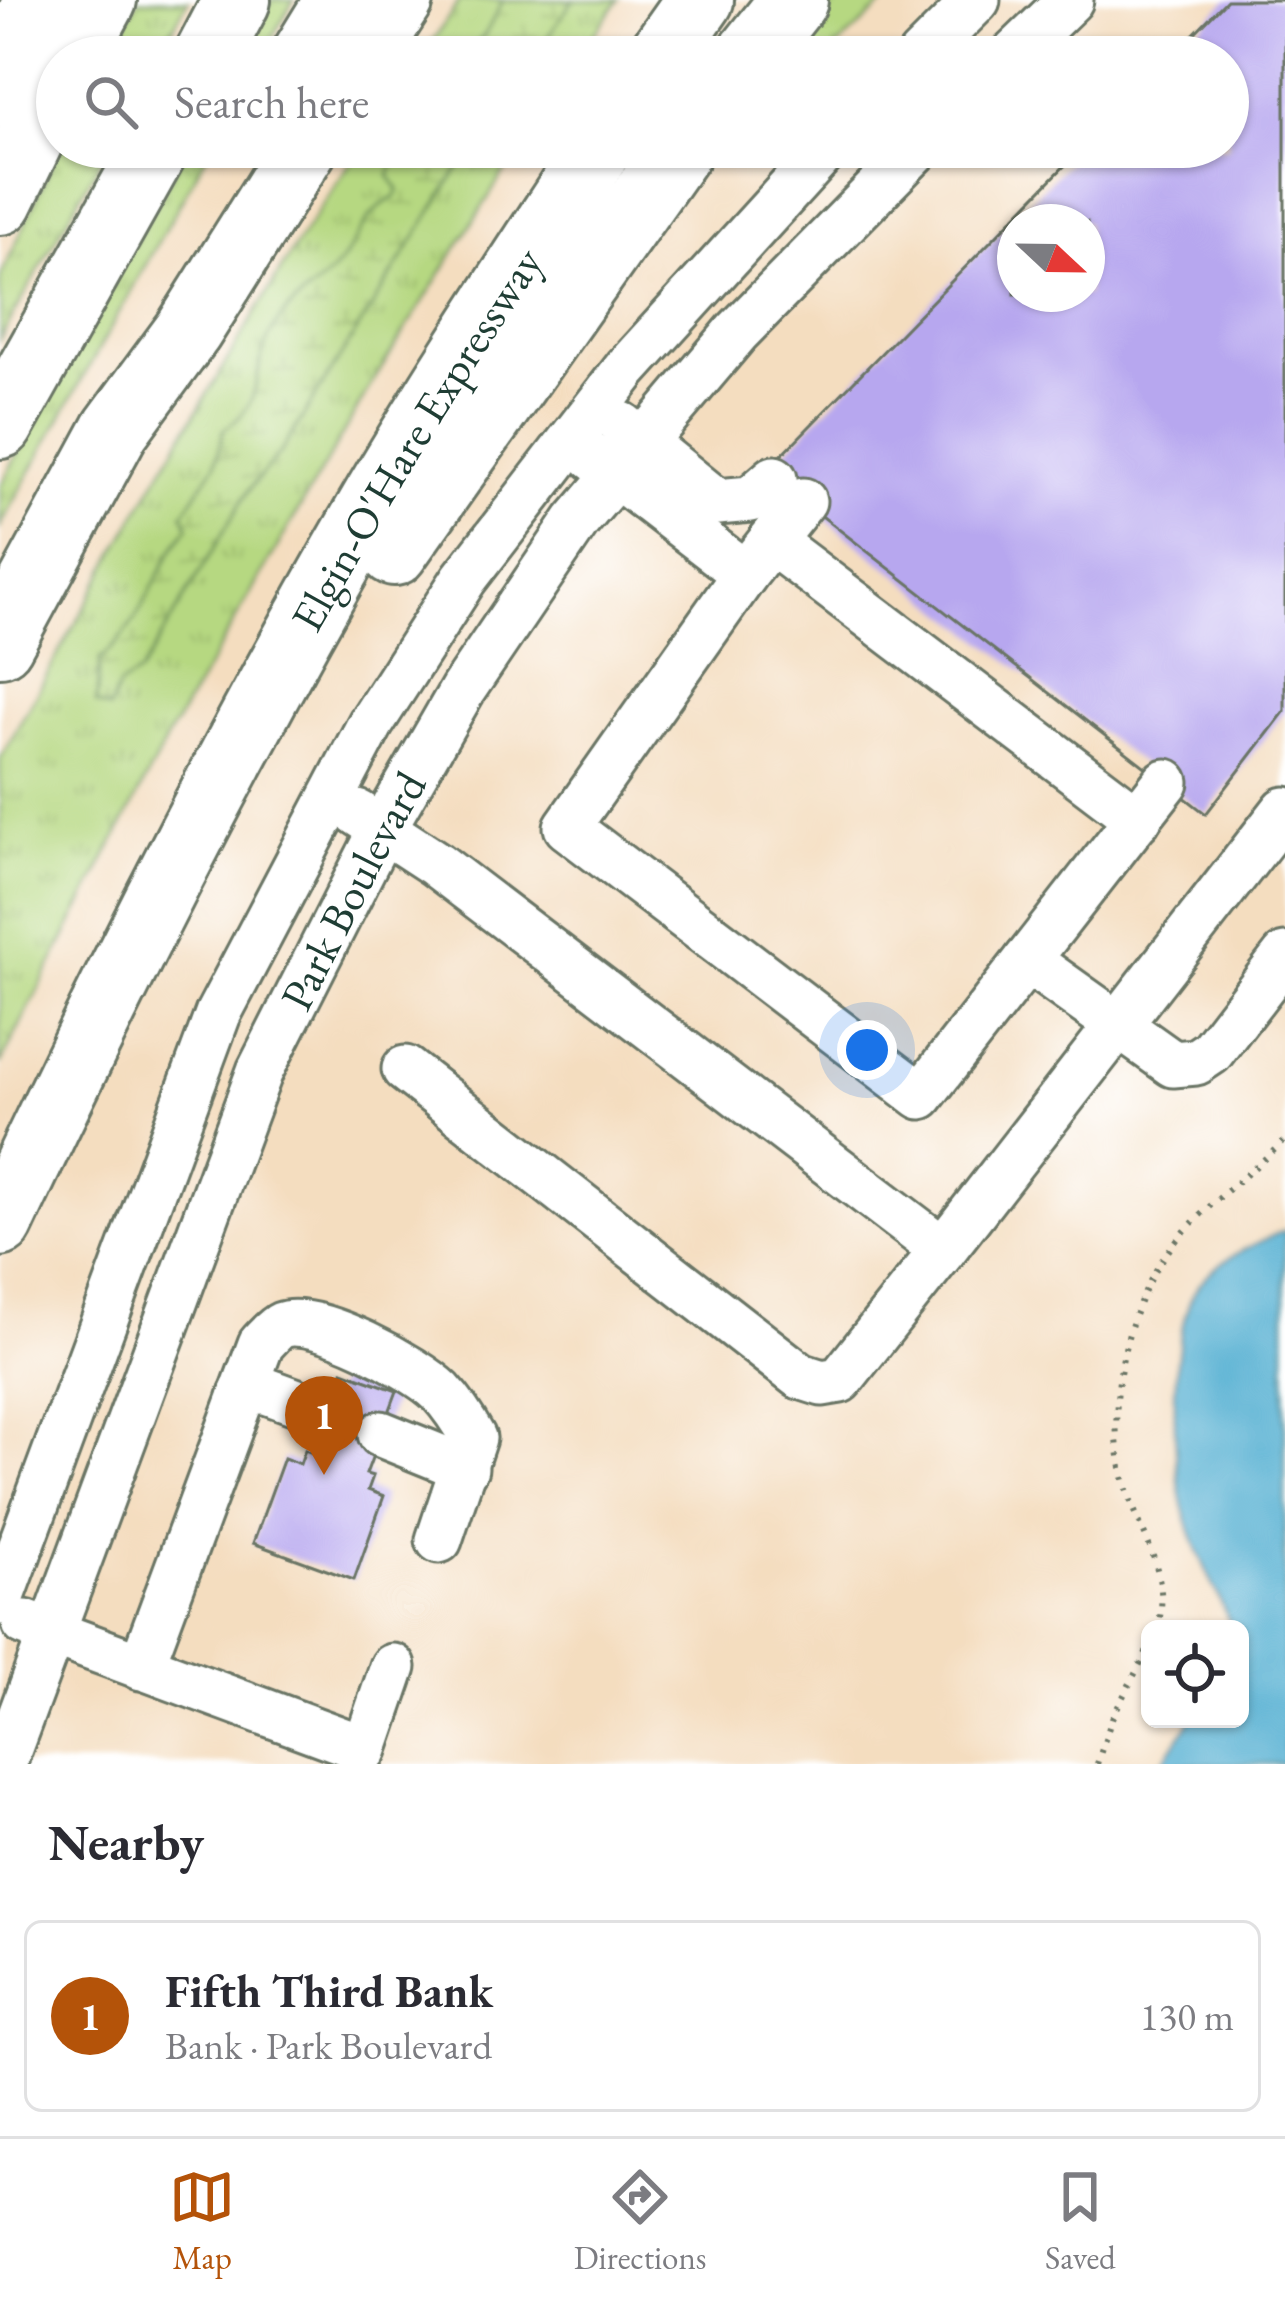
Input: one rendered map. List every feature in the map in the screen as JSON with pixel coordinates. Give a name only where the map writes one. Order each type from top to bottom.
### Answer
[{"type":"highway","points":[[0,94],[37,0]]},
{"type":"highway","points":[[83,36],[103,0]]},
{"type":"highway","points":[[218,36],[237,0]]},
{"type":"highway","points":[[317,36],[339,0]]},
{"type":"highway","points":[[377,36],[400,0]]},
{"type":"highway","points":[[675,36],[700,0]]},
{"type":"highway","points":[[766,36],[794,0]]},
{"type":"highway","points":[[0,201],[36,127]]},
{"type":"highway","points":[[0,425],[144,168]]},
{"type":"highway","points":[[0,643],[116,429],[159,317],[241,168]]},
{"type":"highway","points":[[116,429],[189,330],[291,168]]},
{"type":"highway","name":"Elgin-O'Hare Expressway","points":[[243,735],[371,506],[586,168]]},
{"type":"highway","points":[[0,1223],[110,988],[243,735],[351,617],[468,440],[665,168]]},
{"type":"street","points":[[941,36],[977,0]]},
{"type":"street","points":[[1033,36],[1070,0]]},
{"type":"street","name":"Park Boulevard","points":[[0,1602],[218,1014],[371,724],[464,579],[599,404],[809,168]]},
{"type":"street","name":"Park Boulevard","points":[[3,1764],[260,1072],[382,830],[463,689],[577,521],[737,332],[898,168]]},
{"type":"street","points":[[599,404],[629,460],[758,558],[1138,819]]},
{"type":"street","points":[[571,441],[629,460],[717,502],[789,490],[758,558],[567,827],[921,1096],[1166,782]]},
{"type":"street","points":[[333,795],[436,864],[943,1250]]},
{"type":"street","points":[[405,1069],[800,1376],[840,1381],[1285,809]]},
{"type":"street","points":[[1028,960],[1173,1064],[1196,1062],[1211,1052],[1285,956]]},
{"type":"street","points":[[141,1667],[261,1344],[281,1325],[310,1323],[393,1359],[439,1390],[473,1438],[439,1540]]},
{"type":"street","points":[[242,1394],[264,1390],[327,1414]]},
{"type":"street","points":[[381,1434],[465,1468]]},
{"type":"street","points":[[0,1613],[365,1749],[393,1667]]},
{"type":"path","points":[[1158,1620],[1162,1595],[1156,1565],[1120,1473],[1115,1439],[1130,1340],[1158,1268],[1179,1238],[1285,1140]]},
{"type":"path","points":[[1096,1764],[1112,1718],[1141,1662]]},
{"type":"green space","points":[[138,0],[188,0],[168,36],[118,36]]},
{"type":"green space","points":[[272,0],[294,0],[273,36],[252,36]]},
{"type":"green space","points":[[460,0],[619,0],[593,36],[436,36]]},
{"type":"green space","points":[[503,0],[573,0],[548,36],[483,36]]},
{"type":"green space","points":[[838,0],[889,0],[849,36],[808,36]]},
{"type":"green space","points":[[50,168],[96,168],[0,339],[0,278]]},
{"type":"green space","points":[[175,168],[199,168],[0,527],[0,486]]},
{"type":"green space","points":[[347,168],[507,168],[371,385],[167,738],[0,1065],[0,759],[150,490]]},
{"type":"green space","points":[[392,168],[459,168],[282,450],[248,491],[140,673],[119,686],[109,709],[96,704],[100,659],[138,614],[189,526],[183,514],[215,465],[224,429],[252,399],[274,328],[337,267],[369,218],[395,198],[399,189],[389,176]]},
{"type":"water","points":[[1285,1230],[1285,1764],[1161,1764],[1186,1728],[1249,1728],[1249,1620],[1228,1620],[1200,1555],[1180,1487],[1175,1430],[1180,1337],[1187,1312],[1203,1280],[1235,1254]]},
{"type":"building","points":[[1227,0],[1285,0],[1285,711],[1206,814],[765,472],[997,235],[997,312],[1105,312],[1105,204],[1027,204],[1062,168],[1249,168],[1249,36],[1192,36]]},
{"type":"building","points":[[343,1371],[397,1391],[366,1474],[373,1476],[368,1490],[384,1496],[354,1580],[253,1543],[284,1458],[300,1464],[305,1450],[313,1453]]},
{"type":"place","name":"Fifth Third Bank","points":[[324,1475]]}]
